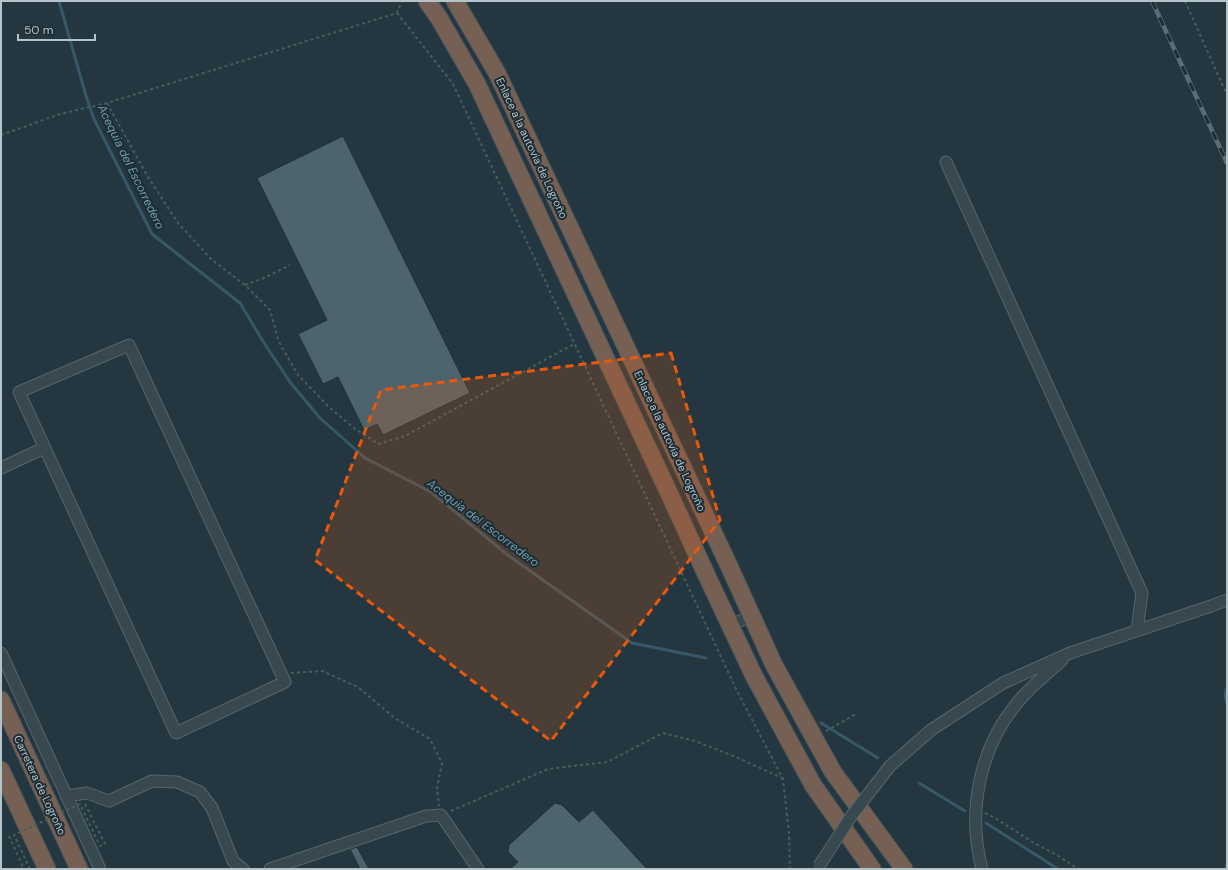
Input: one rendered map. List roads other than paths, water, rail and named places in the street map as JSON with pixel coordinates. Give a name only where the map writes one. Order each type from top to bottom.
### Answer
[{"type":"highway","name":"Enlace a la autovía de Logroño","points":[[427,1],[439,18],[477,84],[754,676],[813,785],[872,869]]},
{"type":"highway","name":"Enlace a la autovía de Logroño","points":[[455,1],[497,73],[774,665],[833,772],[904,869]]},
{"type":"highway","name":"Carretera de Logroño","points":[[1,700],[80,869]]},
{"type":"highway","points":[[1,770],[47,869]]},
{"type":"street","points":[[946,162],[1142,593],[1137,630]]},
{"type":"street","points":[[129,345],[285,682],[176,733],[44,448],[19,392],[129,345]]},
{"type":"street","points":[[1,468],[44,448]]},
{"type":"street","points":[[818,868],[852,815],[890,766],[931,730],[1003,683],[1070,652],[1227,600]]},
{"type":"street","points":[[730,625],[752,616]]},
{"type":"street","points":[[982,869],[977,843],[975,808],[981,776],[994,738],[1006,717],[1028,690],[1070,652]]},
{"type":"street","points":[[1,653],[100,869]]},
{"type":"street","points":[[66,796],[87,793],[109,801],[152,781],[177,782],[200,792],[212,808],[233,861],[243,869]]},
{"type":"street","points":[[270,869],[426,816],[441,815],[478,869]]},
{"type":"waterway","name":"Acequia del Escorredero","points":[[59,1],[94,119],[152,234],[240,303],[290,382],[319,417],[365,458],[431,492],[509,556],[632,643],[706,658]]},
{"type":"waterway","points":[[1227,687],[1225,695],[1227,704]]},
{"type":"waterway","name":"Acequia del Escorredero","points":[[821,723],[878,758]]},
{"type":"waterway","name":"Acequia del Escorredero","points":[[919,783],[965,811]]},
{"type":"waterway","name":"Acequia del Escorredero","points":[[986,823],[1058,869]]},
{"type":"waterway","points":[[1226,869],[1227,864]]},
{"type":"railway","points":[[1152,1],[1227,163]]}]
